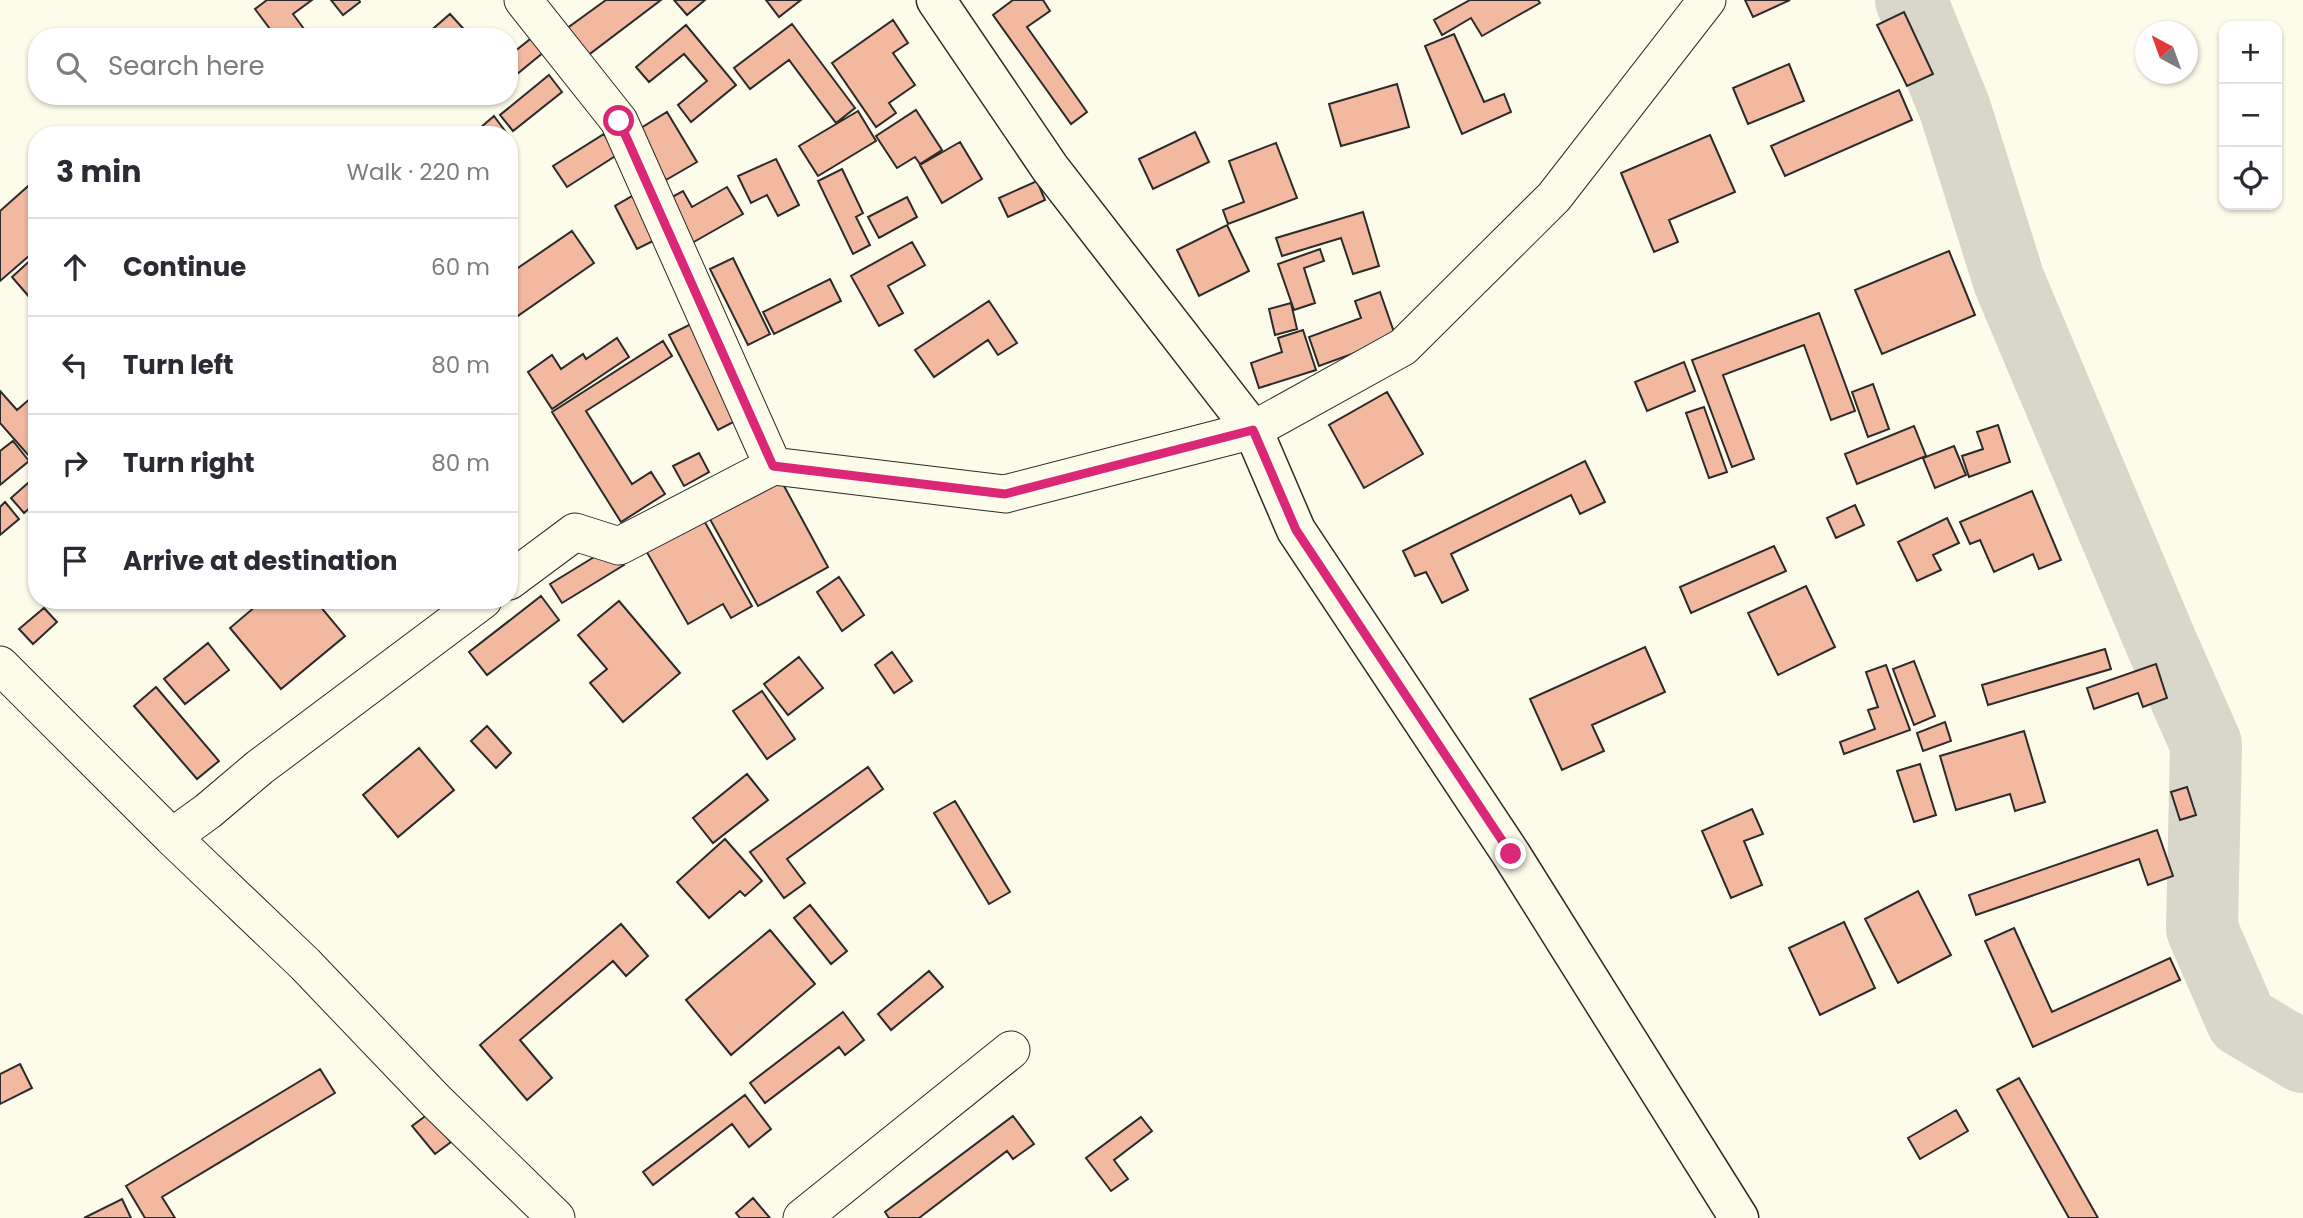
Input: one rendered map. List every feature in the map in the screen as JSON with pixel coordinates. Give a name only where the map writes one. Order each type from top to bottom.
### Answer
[{"type":"street","points":[[523,0],[619,121],[773,466]]},
{"type":"street","points":[[936,0],[1050,168],[1253,430],[1296,530],[1511,854],[1739,1218]]},
{"type":"street","points":[[518,574],[575,532],[619,546],[773,466],[1005,494],[1253,430],[1403,346],[1554,197],[1707,0]]},
{"type":"street","points":[[172,837],[260,767],[471,609]]},
{"type":"street","points":[[0,666],[172,837],[305,964],[436,1101],[556,1218]]},
{"type":"street","points":[[802,1218],[1010,1051]]},
{"type":"building","points":[[267,0],[312,0],[293,14],[303,28],[269,28],[255,9]]},
{"type":"building","points":[[331,0],[359,0],[360,2],[343,15]]},
{"type":"building","points":[[606,0],[661,0],[587,56],[566,29]]},
{"type":"building","points":[[674,0],[705,0],[687,15]]},
{"type":"building","points":[[766,0],[801,0],[779,17]]},
{"type":"building","points":[[1013,0],[1043,0],[1050,11],[1027,27],[1087,112],[1071,124],[993,15]]},
{"type":"building","points":[[1470,0],[1538,0],[1540,3],[1482,36],[1471,18],[1442,35],[1434,20]]},
{"type":"building","points":[[1745,0],[1790,0],[1753,17]]},
{"type":"building","points":[[1904,12],[1933,74],[1907,86],[1877,25]]},
{"type":"building","points":[[450,14],[463,28],[434,28]]},
{"type":"building","points":[[893,20],[908,43],[893,53],[915,85],[889,103],[896,113],[876,127],[832,63]]},
{"type":"building","points":[[792,24],[855,108],[836,123],[789,60],[750,89],[734,68]]},
{"type":"building","points":[[686,25],[736,85],[691,122],[678,105],[707,81],[684,54],[649,82],[636,67]]},
{"type":"building","points":[[539,32],[550,47],[518,73],[518,49]]},
{"type":"building","points":[[1454,34],[1484,102],[1504,94],[1511,112],[1462,134],[1425,46]]},
{"type":"building","points":[[1789,64],[1804,101],[1748,124],[1733,88]]},
{"type":"building","points":[[549,75],[562,92],[518,127],[509,126],[500,115],[512,105],[518,105],[518,100]]},
{"type":"building","points":[[1397,84],[1409,127],[1341,146],[1329,104]]},
{"type":"building","points":[[1899,90],[1912,120],[1785,176],[1771,146]]},
{"type":"building","points":[[916,110],[942,150],[920,164],[915,157],[897,168],[876,136]]},
{"type":"building","points":[[858,111],[876,141],[818,176],[799,146]]},
{"type":"building","points":[[667,112],[697,162],[666,180],[636,131]]},
{"type":"building","points":[[494,116],[501,126],[482,126]]},
{"type":"building","points":[[1195,132],[1209,162],[1153,189],[1139,159]]},
{"type":"building","points":[[604,134],[617,155],[567,187],[553,166]]},
{"type":"building","points":[[1710,135],[1735,192],[1669,220],[1678,242],[1654,252],[1621,173]]},
{"type":"building","points":[[960,142],[982,179],[942,203],[920,165]]},
{"type":"building","points":[[1276,143],[1297,198],[1228,224],[1223,210],[1244,202],[1229,161]]},
{"type":"building","points":[[776,159],[799,205],[778,216],[767,195],[751,203],[738,176]]},
{"type":"building","points":[[842,169],[863,213],[856,217],[870,245],[853,254],[818,181]]},
{"type":"building","points":[[1037,181],[1045,200],[1008,217],[999,198]]},
{"type":"building","points":[[28,186],[28,257],[0,281],[0,211]]},
{"type":"building","points":[[727,187],[743,214],[685,247],[661,203],[683,191],[692,207]]},
{"type":"building","points":[[634,195],[657,239],[637,249],[615,206]]},
{"type":"building","points":[[907,197],[917,217],[879,238],[868,217]]},
{"type":"building","points":[[1363,212],[1379,266],[1353,274],[1341,238],[1282,256],[1276,238]]},
{"type":"building","points":[[1227,225],[1249,271],[1199,296],[1177,250]]},
{"type":"building","points":[[572,231],[594,263],[518,316],[518,268]]},
{"type":"building","points":[[912,242],[925,265],[888,286],[903,313],[879,326],[851,276]]},
{"type":"building","points":[[1320,249],[1324,261],[1304,268],[1315,303],[1294,310],[1278,264]]},
{"type":"building","points":[[1949,251],[1975,315],[1882,354],[1855,290]]},
{"type":"building","points":[[733,258],[770,334],[748,345],[710,269]]},
{"type":"building","points":[[28,262],[28,296],[12,277]]},
{"type":"building","points":[[830,279],[841,301],[774,334],[763,312]]},
{"type":"building","points":[[1380,292],[1396,338],[1319,366],[1309,337],[1361,318],[1355,301]]},
{"type":"building","points":[[989,301],[1017,343],[998,355],[988,340],[934,377],[915,350]]},
{"type":"building","points":[[1291,303],[1297,329],[1275,335],[1269,309]]},
{"type":"building","points":[[1819,313],[1855,411],[1831,420],[1804,345],[1723,375],[1754,459],[1732,467],[1692,360]]},
{"type":"building","points":[[695,322],[745,416],[718,430],[669,335]]},
{"type":"building","points":[[1303,330],[1316,370],[1259,388],[1251,363],[1282,352],[1278,338]]},
{"type":"building","points":[[617,338],[629,357],[552,409],[528,372],[552,355],[561,369],[583,354],[586,359]]},
{"type":"building","points":[[663,341],[672,356],[586,411],[632,484],[651,472],[665,494],[621,522],[552,412]]},
{"type":"building","points":[[1684,362],[1695,391],[1647,411],[1635,382]]},
{"type":"building","points":[[1873,384],[1889,429],[1868,437],[1852,392]]},
{"type":"building","points":[[0,391],[17,410],[28,400],[28,455],[0,423]]},
{"type":"building","points":[[1387,392],[1423,454],[1364,488],[1329,425]]},
{"type":"building","points":[[1704,407],[1727,472],[1709,478],[1686,413]]},
{"type":"building","points":[[1998,425],[2010,462],[1969,477],[1962,456],[1983,449],[1977,432]]},
{"type":"building","points":[[1914,426],[1926,456],[1857,484],[1845,454]]},
{"type":"building","points":[[13,441],[28,462],[0,485],[0,451]]},
{"type":"building","points":[[1954,446],[1966,475],[1935,488],[1923,458]]},
{"type":"building","points":[[699,453],[709,472],[684,486],[673,466]]},
{"type":"building","points":[[1585,461],[1605,502],[1580,514],[1571,495],[1451,554],[1468,590],[1442,603],[1426,572],[1415,576],[1403,551]]},
{"type":"building","points":[[777,473],[828,567],[758,606],[706,512]]},
{"type":"building","points":[[28,483],[28,510],[24,513],[11,498]]},
{"type":"building","points":[[2032,491],[2061,560],[2039,569],[2033,554],[1994,572],[1980,540],[1970,544],[1960,522]]},
{"type":"building","points":[[5,502],[19,519],[0,535],[0,507]]},
{"type":"building","points":[[1855,505],[1864,525],[1836,538],[1827,518]]},
{"type":"building","points":[[702,517],[752,606],[731,618],[723,604],[688,624],[645,549]]},
{"type":"building","points":[[1947,518],[1959,543],[1933,555],[1941,570],[1917,581],[1898,542]]},
{"type":"building","points":[[612,546],[624,565],[562,603],[550,584]]},
{"type":"building","points":[[1774,546],[1786,571],[1691,613],[1680,587]]},
{"type":"building","points":[[839,577],[864,615],[842,631],[817,592]]},
{"type":"building","points":[[1806,586],[1835,647],[1778,675],[1748,613]]},
{"type":"building","points":[[541,596],[559,620],[487,675],[469,652]]},
{"type":"building","points":[[619,601],[680,673],[623,722],[590,683],[607,669],[578,635]]},
{"type":"building","points":[[43,609],[57,622],[33,644],[19,629]]},
{"type":"building","points":[[252,609],[322,609],[345,636],[281,689],[230,628]]},
{"type":"building","points":[[208,643],[229,670],[185,704],[164,679]]},
{"type":"building","points":[[1645,647],[1665,692],[1592,725],[1604,751],[1562,770],[1530,699]]},
{"type":"building","points":[[2105,649],[2111,669],[1988,705],[1982,685]]},
{"type":"building","points":[[892,652],[912,681],[894,693],[875,665]]},
{"type":"building","points":[[799,657],[823,688],[788,715],[764,684]]},
{"type":"building","points":[[1914,661],[1935,716],[1914,725],[1893,669]]},
{"type":"building","points":[[2156,664],[2167,698],[2143,707],[2138,693],[2094,709],[2087,688]]},
{"type":"building","points":[[1886,665],[1910,730],[1844,754],[1840,742],[1875,729],[1868,710],[1878,707],[1866,672]]},
{"type":"building","points":[[156,687],[219,761],[197,779],[134,706]]},
{"type":"building","points":[[762,691],[795,739],[767,759],[733,711]]},
{"type":"building","points":[[1945,722],[1951,741],[1923,751],[1917,733]]},
{"type":"building","points":[[487,726],[511,753],[496,768],[471,741]]},
{"type":"building","points":[[2024,731],[2045,802],[2015,811],[2010,794],[1956,810],[1940,756]]},
{"type":"building","points":[[419,748],[454,790],[398,837],[363,795]]},
{"type":"building","points":[[1920,764],[1936,815],[1914,822],[1897,771]]},
{"type":"building","points":[[868,767],[883,789],[787,859],[805,883],[784,898],[750,852]]},
{"type":"building","points":[[747,774],[768,800],[713,843],[693,818]]},
{"type":"building","points":[[2187,787],[2196,815],[2180,820],[2171,792]]},
{"type":"building","points":[[955,801],[1010,892],[989,904],[934,813]]},
{"type":"building","points":[[1752,809],[1763,834],[1744,841],[1762,885],[1731,898],[1702,831]]},
{"type":"building","points":[[2157,830],[2173,876],[2148,885],[2139,859],[1976,915],[1969,895]]},
{"type":"building","points":[[725,839],[762,881],[745,896],[740,891],[709,918],[677,882]]},
{"type":"building","points":[[1918,891],[1951,955],[1898,983],[1865,919]]},
{"type":"building","points":[[810,905],[847,951],[831,964],[794,918]]},
{"type":"building","points":[[1844,922],[1875,988],[1820,1015],[1789,948]]},
{"type":"building","points":[[621,924],[648,956],[626,976],[613,961],[520,1040],[552,1078],[527,1100],[480,1045]]},
{"type":"building","points":[[2014,928],[2052,1012],[2170,958],[2180,980],[2033,1047],[1985,941]]},
{"type":"building","points":[[770,930],[815,984],[731,1055],[686,1000]]},
{"type":"building","points":[[929,971],[943,987],[891,1030],[878,1014]]},
{"type":"building","points":[[843,1012],[864,1040],[845,1055],[839,1047],[765,1103],[750,1083]]},
{"type":"building","points":[[20,1064],[32,1088],[0,1104],[0,1074]]},
{"type":"building","points":[[320,1069],[335,1093],[162,1197],[175,1218],[145,1218],[126,1186]]},
{"type":"building","points":[[2019,1078],[2098,1218],[2069,1218],[1997,1090]]},
{"type":"building","points":[[745,1095],[771,1129],[749,1147],[732,1124],[653,1185],[643,1172]]},
{"type":"building","points":[[1956,1110],[1968,1131],[1920,1159],[1908,1138]]},
{"type":"building","points":[[428,1114],[451,1142],[435,1154],[412,1126]]},
{"type":"building","points":[[1013,1116],[1034,1144],[1013,1159],[1007,1151],[919,1218],[889,1218],[885,1212]]},
{"type":"building","points":[[1141,1117],[1152,1131],[1114,1160],[1128,1179],[1111,1191],[1086,1158]]},
{"type":"building","points":[[753,1198],[770,1218],[740,1218],[736,1213]]},
{"type":"building","points":[[122,1199],[131,1218],[84,1218]]},
{"type":"waterway","points":[[1911,0],[1955,109],[2009,281],[2206,744],[2202,929],[2242,1021],[2303,1057]]},
{"type":"route","points":[[619,121],[773,466],[1005,494],[1253,430],[1296,530],[1511,854]]}]
